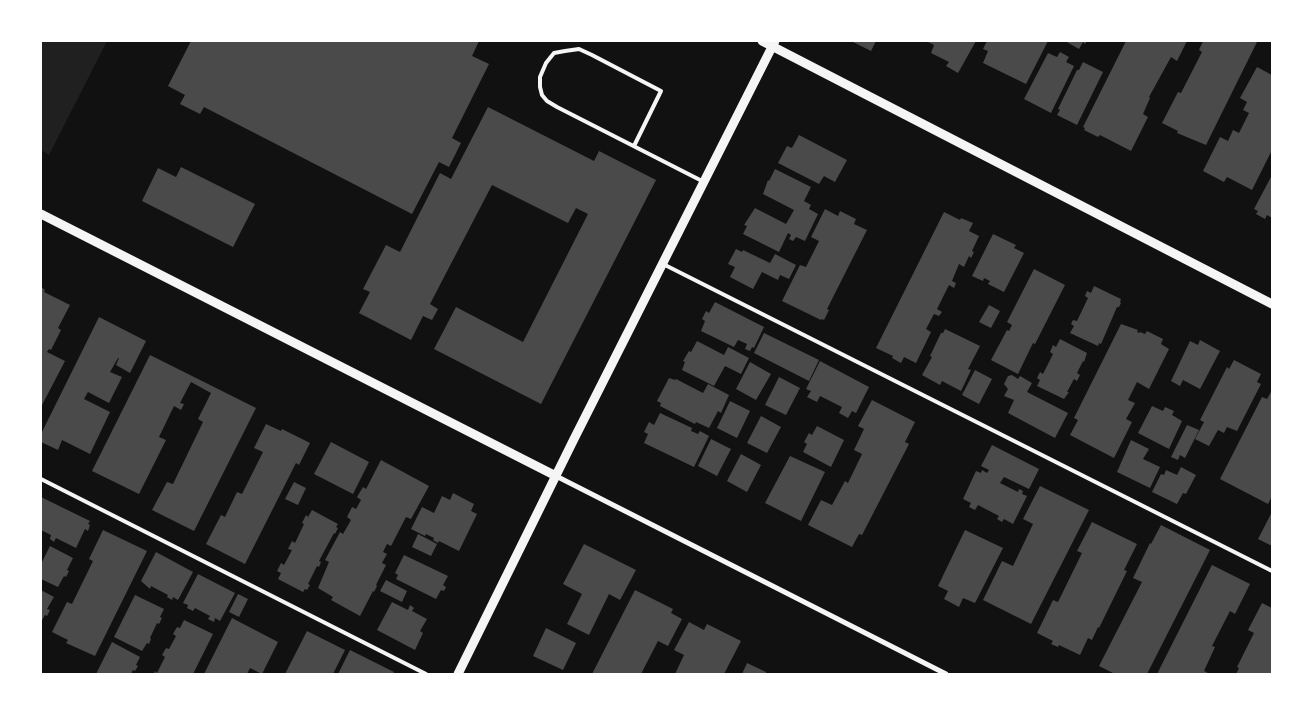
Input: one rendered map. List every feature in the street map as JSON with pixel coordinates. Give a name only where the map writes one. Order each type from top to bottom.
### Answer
[{"type":"street","points":[[762,41],[774,44],[1272,304]]},
{"type":"street","points":[[458,674],[774,44]]},
{"type":"street","points":[[41,214],[946,674]]},
{"type":"lane","points":[[634,146],[661,91],[579,50],[554,53],[546,63],[540,77],[542,95],[547,101],[634,146],[704,182]]},
{"type":"lane","points":[[663,264],[1272,571]]},
{"type":"lane","points":[[41,479],[426,674]]},
{"type":"shaded area","points":[[41,41],[107,41],[49,155],[41,150]]},
{"type":"building","points":[[191,41],[479,41],[472,56],[489,64],[452,138],[461,143],[449,167],[439,162],[412,214],[204,107],[200,114],[180,104],[185,95],[168,86]]},
{"type":"building","points":[[851,41],[876,41],[871,51]]},
{"type":"building","points":[[926,41],[976,41],[958,73],[946,66],[949,62],[931,53],[934,45]]},
{"type":"building","points":[[987,41],[1048,41],[1026,84],[983,63],[988,51],[983,49]]},
{"type":"building","points":[[1065,41],[1087,41],[1085,44],[1083,42],[1079,49]]},
{"type":"building","points":[[1126,41],[1187,41],[1177,61],[1171,57],[1149,97],[1143,114],[1148,117],[1131,151],[1100,135],[1098,137],[1084,130],[1085,128],[1083,127]]},
{"type":"building","points":[[1203,41],[1257,42],[1206,145],[1177,133],[1178,131],[1162,123],[1178,92],[1181,93],[1202,52],[1199,50]]},
{"type":"building","points":[[1060,52],[1069,57],[1066,62],[1074,66],[1051,113],[1024,99],[1048,53],[1057,57]]},
{"type":"building","points":[[1083,62],[1103,72],[1077,125],[1057,115],[1060,110],[1058,109],[1077,70],[1079,70]]},
{"type":"building","points":[[1257,67],[1272,75],[1272,150],[1252,190],[1227,177],[1224,182],[1203,171],[1220,137],[1228,141],[1233,130],[1239,133],[1249,113],[1243,110],[1247,102],[1240,98]]},
{"type":"building","points":[[488,107],[594,161],[599,151],[656,180],[541,404],[434,349],[456,307],[523,342],[588,214],[576,208],[568,223],[492,185],[430,304],[438,309],[432,320],[423,316],[411,340],[359,313],[370,292],[363,289],[386,245],[400,252],[440,173],[451,179]]},
{"type":"building","points":[[799,135],[847,160],[835,182],[824,176],[819,184],[778,163],[787,146],[792,148]]},
{"type":"building","points":[[181,167],[255,204],[233,247],[142,201],[158,168],[176,177]]},
{"type":"building","points":[[775,169],[811,187],[804,201],[811,205],[809,209],[818,214],[805,241],[796,237],[793,241],[789,239],[791,235],[788,233],[779,252],[743,234],[747,226],[744,225],[755,208],[786,224],[794,210],[763,194],[768,180]]},
{"type":"building","points":[[1272,175],[1272,218],[1267,215],[1265,219],[1256,214],[1258,211],[1254,209]]},
{"type":"building","points":[[825,209],[838,216],[840,211],[856,219],[854,224],[867,230],[827,309],[829,310],[824,320],[821,320],[782,301],[800,265],[806,267],[819,241],[811,237]]},
{"type":"building","points":[[944,212],[960,220],[961,218],[973,223],[969,231],[979,236],[971,258],[969,256],[964,267],[959,264],[952,281],[956,283],[954,288],[949,285],[937,309],[942,312],[939,316],[934,314],[926,329],[931,332],[916,363],[904,357],[901,363],[892,358],[893,356],[876,348]]},
{"type":"building","points":[[993,234],[1016,245],[1014,248],[1024,253],[1004,292],[988,284],[990,281],[984,278],[983,281],[972,276]]},
{"type":"building","points":[[736,249],[742,252],[743,250],[770,263],[775,254],[796,265],[789,279],[780,275],[778,280],[762,272],[753,289],[730,277],[735,267],[728,264]]},
{"type":"building","points":[[1034,269],[1065,285],[1018,374],[991,360],[1007,330],[1009,331],[1012,325],[1007,322]]},
{"type":"building","points":[[1094,286],[1121,299],[1121,303],[1117,307],[1101,344],[1099,343],[1098,346],[1070,333],[1074,326],[1071,324],[1073,320],[1077,321],[1088,298],[1085,296],[1087,291],[1091,293]]},
{"type":"building","points":[[41,287],[45,290],[44,292],[70,305],[58,328],[61,330],[51,350],[49,349],[47,352],[65,361],[41,407]]},
{"type":"building","points":[[715,302],[764,327],[754,348],[752,347],[750,351],[745,349],[747,344],[738,340],[734,347],[701,331],[705,321],[702,319],[706,311],[709,313]]},
{"type":"building","points":[[989,305],[1000,311],[991,328],[979,322]]},
{"type":"building","points":[[99,317],[146,341],[130,373],[116,365],[118,358],[110,372],[122,377],[109,403],[88,392],[84,399],[110,412],[90,454],[62,440],[58,450],[41,442],[41,434]]},
{"type":"building","points":[[1121,324],[1138,330],[1137,332],[1139,333],[1145,334],[1147,331],[1163,339],[1161,344],[1169,349],[1149,389],[1137,382],[1128,400],[1135,403],[1126,419],[1132,422],[1114,458],[1070,435],[1078,420],[1074,418]]},
{"type":"building","points":[[945,329],[980,346],[968,369],[971,370],[961,391],[942,381],[940,385],[922,375],[932,357],[930,356],[941,333]]},
{"type":"building","points":[[764,333],[819,360],[809,381],[754,353]]},
{"type":"building","points":[[1060,339],[1087,353],[1077,373],[1080,375],[1077,381],[1074,379],[1064,399],[1037,386],[1040,380],[1037,378],[1040,372],[1043,374],[1053,354],[1050,352],[1053,345],[1056,347]]},
{"type":"building","points":[[1200,340],[1220,351],[1200,389],[1183,380],[1180,386],[1171,381],[1190,341],[1198,345]]},
{"type":"building","points":[[697,341],[724,355],[728,347],[749,358],[741,374],[725,366],[714,386],[682,370],[685,362],[683,361]]},
{"type":"building","points":[[150,355],[256,408],[194,531],[152,510],[167,482],[173,484],[203,422],[198,419],[211,393],[191,382],[180,403],[184,404],[181,410],[174,406],[159,437],[166,440],[139,494],[92,471]]},
{"type":"building","points":[[1234,360],[1261,374],[1257,382],[1261,384],[1237,431],[1227,427],[1224,433],[1218,430],[1209,446],[1195,439],[1204,422],[1200,420],[1227,367],[1229,369]]},
{"type":"building","points":[[820,361],[869,387],[856,413],[852,411],[848,418],[839,413],[842,407],[820,396],[817,402],[807,397],[811,391],[806,389]]},
{"type":"building","points":[[750,362],[771,374],[756,400],[736,389]]},
{"type":"building","points":[[975,370],[992,379],[979,404],[962,395]]},
{"type":"building","points":[[1012,375],[1018,379],[1020,376],[1032,383],[1027,392],[1068,413],[1055,438],[1008,413],[1014,400],[1004,396],[1008,389],[1004,384],[1008,376]]},
{"type":"building","points":[[779,377],[800,388],[786,415],[765,405]]},
{"type":"building","points":[[669,378],[676,379],[703,393],[708,384],[729,395],[721,413],[718,411],[709,428],[696,422],[695,424],[660,406],[661,403],[657,401]]},
{"type":"building","points":[[1272,390],[1272,496],[1268,504],[1220,479],[1262,397],[1267,399]]},
{"type":"building","points":[[872,400],[915,422],[905,442],[909,444],[862,535],[859,534],[852,547],[808,525],[821,500],[832,505],[845,481],[848,483],[862,454],[854,450],[864,429],[858,426]]},
{"type":"building","points":[[730,401],[750,411],[737,438],[717,428]]},
{"type":"building","points":[[1152,406],[1163,411],[1165,407],[1174,411],[1172,415],[1182,421],[1169,449],[1138,433]]},
{"type":"building","points":[[660,413],[692,428],[691,431],[698,434],[700,431],[709,436],[694,467],[644,443],[648,434],[644,432],[649,422],[654,425]]},
{"type":"building","points":[[761,416],[781,427],[767,453],[747,443]]},
{"type":"building","points":[[266,424],[281,431],[282,429],[310,443],[299,465],[296,463],[245,564],[206,544],[221,515],[225,517],[237,492],[242,494],[263,452],[254,448]]},
{"type":"building","points":[[1187,425],[1199,430],[1185,458],[1180,455],[1178,460],[1171,457]]},
{"type":"building","points":[[817,426],[844,440],[831,467],[803,452],[807,444],[804,442],[809,433],[812,435]]},
{"type":"building","points":[[711,439],[731,449],[717,476],[698,466]]},
{"type":"building","points":[[1131,440],[1149,449],[1143,459],[1160,467],[1150,488],[1117,472]]},
{"type":"building","points":[[331,442],[369,462],[353,494],[314,474]]},
{"type":"building","points":[[992,445],[1039,469],[1029,489],[1004,477],[1000,483],[1018,492],[1019,489],[1023,491],[1022,494],[1027,496],[1013,524],[1004,519],[1002,522],[997,519],[999,516],[978,505],[975,510],[969,507],[971,503],[963,499],[976,471],[981,473],[982,470],[987,473],[989,470],[981,466]]},
{"type":"building","points":[[741,454],[761,465],[747,492],[727,481]]},
{"type":"building","points":[[790,456],[825,472],[801,521],[765,503]]},
{"type":"building","points":[[381,460],[429,486],[411,519],[406,517],[391,546],[387,544],[383,552],[387,554],[382,563],[386,565],[374,592],[360,616],[331,600],[333,597],[318,588],[329,562],[325,560],[340,532],[343,534],[351,520],[347,517],[352,507],[356,509],[361,500],[357,497],[363,487],[366,489]]},
{"type":"building","points":[[1181,467],[1196,475],[1186,494],[1183,493],[1177,504],[1152,492],[1161,474],[1164,475],[1166,470],[1177,475]]},
{"type":"building","points":[[294,482],[306,488],[298,505],[285,499]]},
{"type":"building","points":[[1040,486],[1089,510],[1031,624],[983,600],[1002,561],[1013,566],[1033,524],[1023,519]]},
{"type":"building","points":[[453,493],[474,504],[471,511],[477,514],[459,551],[439,541],[438,543],[433,540],[434,538],[426,534],[425,536],[411,529],[422,507],[434,513],[442,496],[450,500]]},
{"type":"building","points":[[41,497],[90,521],[88,531],[85,529],[76,548],[56,538],[54,542],[50,539],[51,535],[41,530]]},
{"type":"building","points":[[312,510],[338,524],[336,527],[338,528],[319,561],[321,562],[319,567],[317,566],[308,584],[310,585],[303,592],[278,579],[281,573],[277,571],[281,563],[284,565],[292,550],[288,549],[292,541],[295,543],[306,515],[308,517]]},
{"type":"building","points":[[1272,512],[1272,546],[1258,539]]},
{"type":"building","points":[[1092,522],[1137,544],[1124,570],[1127,571],[1099,628],[1092,640],[1088,638],[1080,655],[1059,645],[1058,647],[1051,644],[1053,641],[1037,633],[1053,600],[1058,602],[1082,553],[1077,551]]},
{"type":"building","points":[[1161,525],[1210,550],[1147,674],[1115,674],[1099,666],[1142,582],[1133,578]]},
{"type":"building","points":[[103,530],[147,551],[95,656],[66,643],[68,640],[52,632],[67,602],[72,604],[93,561],[89,559]]},
{"type":"building","points":[[965,530],[1003,548],[975,603],[963,598],[959,607],[944,599],[948,591],[938,586]]},
{"type":"building","points":[[418,534],[437,544],[431,556],[412,547]]},
{"type":"building","points":[[584,544],[636,570],[620,600],[609,594],[589,635],[567,624],[582,594],[563,584]]},
{"type":"building","points":[[50,546],[73,558],[66,577],[64,576],[58,587],[41,579],[41,564]]},
{"type":"building","points":[[156,552],[193,572],[178,600],[173,597],[172,600],[167,597],[168,595],[151,586],[150,589],[141,581]]},
{"type":"building","points":[[404,555],[448,576],[443,585],[446,587],[444,591],[441,590],[436,599],[396,579],[398,575],[395,573]]},
{"type":"building","points":[[1212,565],[1250,584],[1235,614],[1230,611],[1212,646],[1215,647],[1204,671],[1210,674],[1157,674]]},
{"type":"building","points":[[198,574],[235,593],[220,621],[215,618],[214,622],[208,619],[210,616],[195,608],[193,611],[187,608],[188,605],[183,603]]},
{"type":"building","points":[[386,580],[407,591],[402,602],[380,591]]},
{"type":"building","points":[[41,590],[54,597],[47,609],[50,610],[47,616],[45,615],[41,622]]},
{"type":"building","points":[[635,590],[673,609],[671,613],[682,619],[668,646],[658,641],[641,674],[592,674]]},
{"type":"building","points":[[238,594],[248,599],[239,617],[229,612]]},
{"type":"building","points":[[135,595],[164,609],[160,617],[162,618],[159,624],[157,623],[149,644],[147,643],[142,651],[114,637]]},
{"type":"building","points":[[392,602],[408,610],[410,605],[414,608],[412,611],[427,619],[420,631],[423,633],[415,650],[377,630]]},
{"type":"building","points":[[1262,603],[1272,608],[1272,674],[1236,674],[1239,668],[1237,667],[1254,633],[1248,630]]},
{"type":"building","points":[[232,618],[278,642],[262,674],[250,668],[247,674],[204,674]]},
{"type":"building","points":[[184,620],[213,634],[193,674],[154,674],[155,671],[157,673],[165,657],[162,655],[166,648],[169,649],[176,636],[173,634],[177,627],[180,628]]},
{"type":"building","points":[[689,622],[704,630],[707,624],[741,641],[724,674],[675,674],[684,655],[674,650]]},
{"type":"building","points":[[546,628],[576,643],[563,670],[533,656]]},
{"type":"building","points":[[307,631],[345,650],[333,674],[285,674]]},
{"type":"building","points":[[112,642],[140,657],[136,665],[138,666],[131,674],[96,674]]},
{"type":"building","points":[[350,650],[394,672],[393,674],[338,674]]},
{"type":"building","points":[[747,663],[766,672],[766,674],[742,674]]}]
